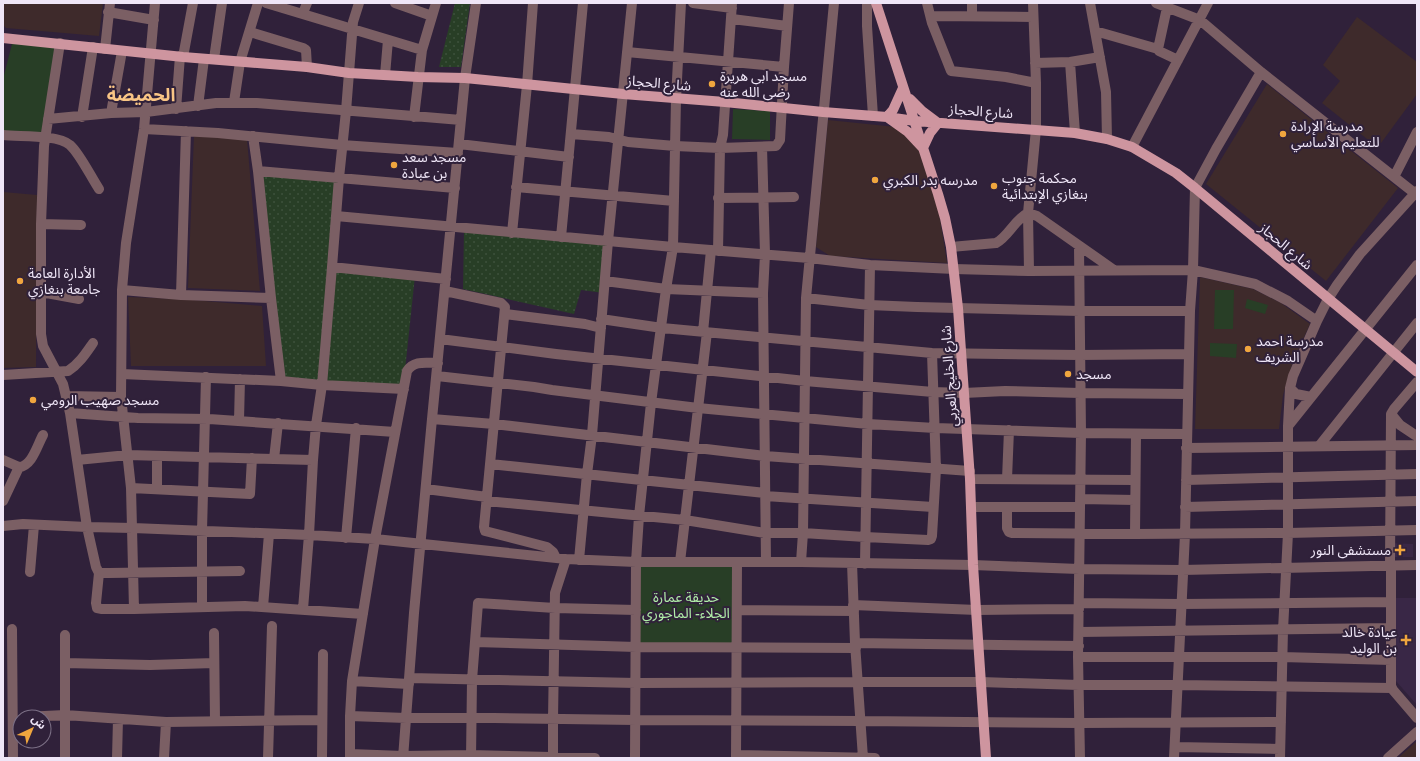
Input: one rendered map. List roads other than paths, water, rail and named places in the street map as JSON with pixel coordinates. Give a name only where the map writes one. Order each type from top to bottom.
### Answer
[{"type":"main road","name":"شارع الخليج العربي","points":[[876,3],[945,218],[951,247],[962,353],[970,475],[973,565],[986,758]]},
{"type":"main road","name":"شارع الحجاز","points":[[3,38],[182,57],[307,67],[349,73],[465,78],[676,99],[887,117],[915,121],[1036,129],[1108,138],[1132,147],[1176,173],[1417,372]]},
{"type":"main road","points":[[905,92],[922,111],[938,123],[930,133],[923,148],[908,132],[887,117],[905,92]]},
{"type":"street","points":[[134,609],[133,528],[128,455],[121,397],[122,290],[126,243],[144,129],[156,3]]},
{"type":"street","points":[[176,109],[182,57],[193,3]]},
{"type":"street","points":[[198,106],[222,3]]},
{"type":"street","points":[[234,102],[240,62],[258,3]]},
{"type":"street","points":[[266,3],[422,50]]},
{"type":"street","points":[[303,13],[307,3]]},
{"type":"street","points":[[303,609],[313,460],[322,385],[352,29],[353,19],[359,3]]},
{"type":"street","points":[[395,3],[432,16]]},
{"type":"street","points":[[414,117],[422,50],[436,3]]},
{"type":"street","points":[[403,757],[420,544],[465,78],[476,3]]},
{"type":"street","points":[[512,233],[532,3]]},
{"type":"street","points":[[561,237],[583,3]]},
{"type":"street","points":[[579,560],[592,436],[594,395],[608,242],[632,3]]},
{"type":"street","points":[[636,758],[636,562],[639,516],[651,402],[673,247],[676,99],[680,3]]},
{"type":"street","points":[[680,562],[702,370],[707,290],[714,251],[720,148],[723,135],[724,102],[732,19],[732,5],[693,3]]},
{"type":"street","points":[[571,134],[609,137],[628,142],[675,146],[720,148],[776,146],[780,140],[789,3]]},
{"type":"street","points":[[801,562],[803,533],[806,298],[834,3]]},
{"type":"street","points":[[867,3],[867,26],[873,116]]},
{"type":"street","points":[[927,3],[932,23],[951,71],[1006,76],[1036,83]]},
{"type":"street","points":[[972,3],[972,16]]},
{"type":"street","points":[[1029,270],[1028,213],[1036,129],[1033,3]]},
{"type":"street","points":[[1090,3],[1106,92],[1108,138]]},
{"type":"street","points":[[1156,3],[1168,5],[1200,20],[1261,72],[1416,193],[1360,254],[1328,298],[1298,362],[1290,388],[1287,478],[1288,533],[1282,657],[1280,753],[1175,747]]},
{"type":"street","points":[[1132,147],[1208,3]]},
{"type":"street","points":[[1158,49],[1168,5]]},
{"type":"street","points":[[105,49],[109,7],[154,20]]},
{"type":"street","points":[[931,16],[1033,17]]},
{"type":"street","points":[[732,19],[787,26]]},
{"type":"street","points":[[1095,31],[1158,49],[1159,51],[1178,60]]},
{"type":"street","points":[[250,32],[303,48],[306,50],[307,54],[307,67]]},
{"type":"street","points":[[385,75],[388,40]]},
{"type":"street","points":[[60,43],[45,138],[41,224],[42,340],[43,346],[63,384],[70,413],[87,528],[96,567],[99,572],[96,603],[97,608],[134,609],[263,607],[363,614]]},
{"type":"street","points":[[82,116],[93,47]]},
{"type":"street","points":[[111,113],[122,51]]},
{"type":"street","points":[[627,52],[728,60],[784,67]]},
{"type":"street","points":[[1035,63],[1070,62],[1100,57]]},
{"type":"street","points":[[1070,62],[1075,133]]},
{"type":"street","points":[[1174,758],[1177,722],[1182,570],[1185,534],[1186,448],[1195,188],[1261,72]]},
{"type":"street","points":[[48,119],[111,113],[146,112],[234,102],[461,120]]},
{"type":"street","points":[[144,129],[253,136],[342,145],[520,151],[569,157]]},
{"type":"street","points":[[181,295],[186,131]]},
{"type":"street","points":[[1394,177],[1417,132]]},
{"type":"street","points":[[3,136],[58,139],[68,144],[74,149],[99,190]]},
{"type":"street","points":[[253,136],[281,381]]},
{"type":"street","points":[[762,147],[765,254],[763,293],[766,562]]},
{"type":"street","points":[[258,171],[455,188]]},
{"type":"street","points":[[516,187],[674,201]]},
{"type":"street","points":[[718,198],[794,197]]},
{"type":"street","points":[[951,247],[996,243],[1019,218],[1028,213],[1037,216],[1079,247],[1114,270]]},
{"type":"street","points":[[336,216],[608,242],[809,258],[870,265],[954,269],[1079,271],[1193,270],[1255,284],[1288,301],[1317,321]]},
{"type":"street","points":[[41,224],[82,225]]},
{"type":"street","points":[[1079,247],[1081,433],[1078,657],[1080,758]]},
{"type":"street","points":[[865,564],[870,265]]},
{"type":"street","points":[[1288,426],[1417,265]]},
{"type":"street","points":[[332,268],[446,279]]},
{"type":"street","points":[[605,281],[666,289],[763,293]]},
{"type":"street","points":[[122,290],[181,295],[271,298]]},
{"type":"street","points":[[445,291],[501,303],[505,307],[486,499],[485,531],[547,548],[553,552],[556,558]]},
{"type":"street","points":[[41,292],[79,299]]},
{"type":"street","points":[[806,298],[870,305],[958,308],[1080,311],[1190,310]]},
{"type":"street","points":[[505,314],[585,324],[601,323],[764,336],[932,352],[1189,354]]},
{"type":"street","points":[[1319,446],[1417,323]]},
{"type":"street","points":[[440,340],[500,348],[805,381],[933,392],[964,393],[1005,390],[1080,394],[1188,394]]},
{"type":"street","points":[[3,376],[68,371],[74,367],[93,343]]},
{"type":"street","points":[[426,489],[486,499],[685,520],[765,533],[803,533],[865,538],[928,540],[932,536],[936,469],[932,352]]},
{"type":"street","points":[[438,363],[413,364],[407,371],[375,539],[352,681],[350,756],[595,758]]},
{"type":"street","points":[[122,374],[281,381],[322,385],[404,389]]},
{"type":"street","points":[[437,376],[698,408],[868,424],[1081,433],[1187,434]]},
{"type":"street","points":[[202,607],[201,572],[206,378]]},
{"type":"street","points":[[239,421],[240,379]]},
{"type":"street","points":[[1417,382],[1391,414],[1390,445],[1390,628],[1392,688],[1417,718]]},
{"type":"street","points":[[1290,388],[1296,394],[1312,397]]},
{"type":"street","points":[[66,396],[121,397]]},
{"type":"street","points":[[70,413],[123,418],[204,418],[316,425],[395,432]]},
{"type":"street","points":[[1186,448],[1390,445],[1417,442],[1415,435],[1400,425],[1391,414]]},
{"type":"street","points":[[432,419],[494,424],[765,456],[936,469],[1007,479],[1135,480]]},
{"type":"street","points":[[274,459],[278,423]]},
{"type":"street","points":[[346,538],[356,428]]},
{"type":"street","points":[[1007,479],[1009,430]]},
{"type":"street","points":[[1135,534],[1136,434]]},
{"type":"street","points":[[3,460],[18,467],[25,466],[29,462],[43,435]]},
{"type":"street","points":[[77,460],[128,455],[313,460]]},
{"type":"street","points":[[157,456],[158,489]]},
{"type":"street","points":[[130,488],[250,494],[252,458]]},
{"type":"street","points":[[490,464],[688,484],[803,499],[933,507]]},
{"type":"street","points":[[3,501],[18,467]]},
{"type":"street","points":[[1186,480],[1417,474]]},
{"type":"street","points":[[971,507],[1007,507],[1135,500]]},
{"type":"street","points":[[1185,507],[1417,502]]},
{"type":"street","points":[[1007,507],[1007,528],[1009,532],[1079,534],[1185,534],[1417,530]]},
{"type":"street","points":[[30,572],[34,525]]},
{"type":"street","points":[[3,526],[34,525],[309,535],[375,539],[566,560],[636,562],[801,562],[1182,570],[1287,567],[1391,567],[1417,564]]},
{"type":"street","points":[[263,607],[269,534]]},
{"type":"street","points":[[553,758],[555,608],[557,585],[566,560]]},
{"type":"street","points":[[737,563],[736,757],[875,758]]},
{"type":"street","points":[[852,564],[862,758]]},
{"type":"street","points":[[99,572],[240,571]]},
{"type":"street","points":[[737,610],[854,608],[977,610],[1181,604],[1390,602]]},
{"type":"street","points":[[471,757],[472,680],[478,603],[555,608],[636,610]]},
{"type":"street","points":[[268,758],[272,626]]},
{"type":"street","points":[[1079,632],[1390,628]]},
{"type":"street","points":[[12,629],[16,709]]},
{"type":"street","points":[[214,633],[216,721]]},
{"type":"street","points":[[65,635],[65,758]]},
{"type":"street","points":[[475,642],[636,647],[736,648],[855,645],[1079,646]]},
{"type":"street","points":[[322,758],[323,654]]},
{"type":"street","points":[[1078,657],[1282,657],[1391,660]]},
{"type":"street","points":[[64,663],[150,665],[214,663]]},
{"type":"street","points":[[352,681],[472,680],[636,683],[981,682],[1079,685],[1392,688]]},
{"type":"street","points":[[52,716],[65,715],[166,722],[322,720]]},
{"type":"street","points":[[350,716],[406,718],[737,721],[1080,723],[1281,722]]},
{"type":"street","points":[[117,758],[118,719]]},
{"type":"street","points":[[164,758],[166,722]]},
{"type":"street","points":[[1388,758],[1417,732]]},
{"type":"place","name":"مسجد ابي هريرة رضى الله عنه","points":[[712,84]]},
{"type":"place","name":"مدرسة الإرادة للتعليم الأساسي","points":[[1283,134]]},
{"type":"place","name":"مسجد سعد بن عبادة","points":[[394,165]]},
{"type":"place","name":"مدرسه بدر الكبري","points":[[875,180]]},
{"type":"place","name":"محكمة جنوب بنغازي الإبتدائية","points":[[994,186]]},
{"type":"place","name":"الأدارة العامة جامعة بنغازي","points":[[20,281]]},
{"type":"place","name":"مدرسة احمد الشريف","points":[[1248,349]]},
{"type":"place","name":"مسجد","points":[[1068,374]]},
{"type":"place","name":"مسجد صهيب الرومي","points":[[33,400]]},
{"type":"place","name":"مستشفى النور","points":[[1400,550]]},
{"type":"place","name":"عيادة خالد بن الوليد","points":[[1406,640]]},
{"type":"district","name":"الحميضة","points":[[141,95]]},
{"type":"park label","name":"حديقة عمارة الجلاء- الماجوري","points":[[686,606]]}]
